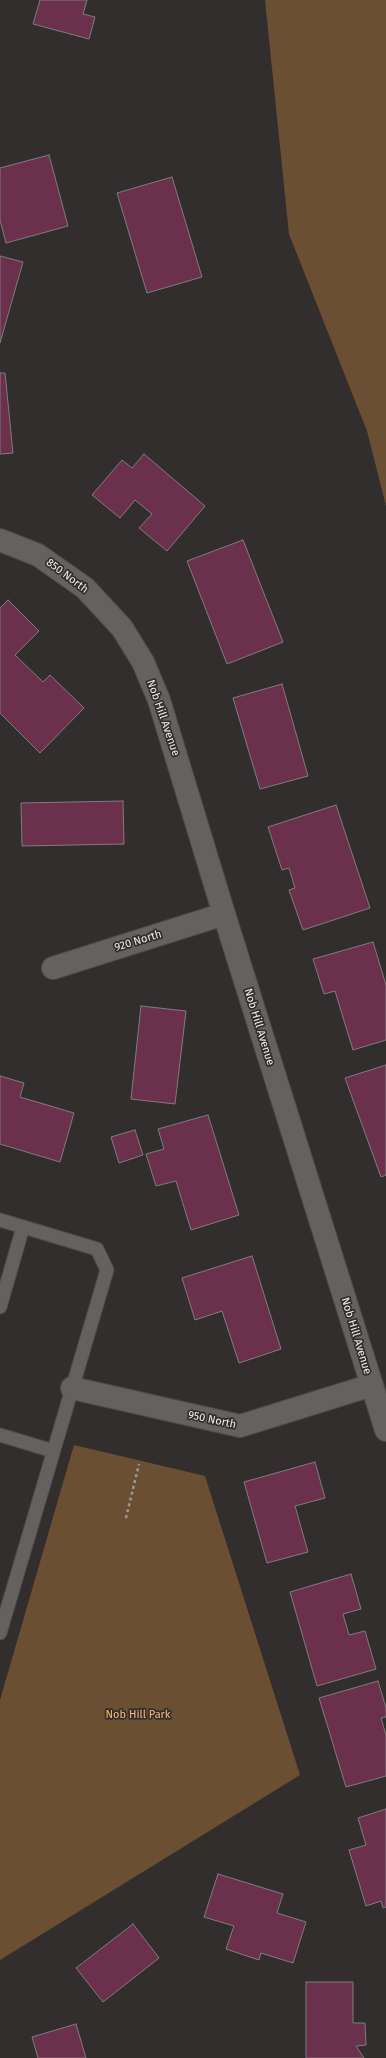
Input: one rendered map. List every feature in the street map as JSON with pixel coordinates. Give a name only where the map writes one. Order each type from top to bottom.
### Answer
[{"type":"street","name":"850 North","points":[[0,540],[38,555],[85,588],[122,628]]},
{"type":"street","name":"Nob Hill Avenue","points":[[122,628],[143,662],[159,700],[224,914],[386,1430]]},
{"type":"street","name":"920 North","points":[[53,968],[224,914]]},
{"type":"street","name":"950 North","points":[[72,1388],[240,1426],[372,1385]]},
{"type":"lane","points":[[0,1220],[97,1248],[107,1270],[0,1632]]},
{"type":"lane","points":[[0,1307],[23,1227]]},
{"type":"lane","points":[[0,1435],[53,1451]]},
{"type":"path","points":[[126,1518],[139,1464]]},
{"type":"green space","points":[[265,0],[386,0],[386,506],[367,431],[289,234]]},
{"type":"green space","name":"Nob Hill Park","points":[[74,1445],[205,1476],[300,1775],[0,1960],[0,1700]]},
{"type":"building","points":[[40,0],[87,0],[83,14],[95,17],[89,39],[33,24]]},
{"type":"building","points":[[49,155],[68,226],[6,243],[0,220],[0,168]]},
{"type":"building","points":[[172,177],[202,277],[147,293],[117,193]]},
{"type":"building","points":[[0,256],[23,262],[0,343]]},
{"type":"building","points":[[0,373],[5,373],[13,453],[0,454]]},
{"type":"building","points":[[144,454],[205,506],[167,551],[139,528],[152,514],[135,500],[120,518],[92,495],[122,460],[132,468]]},
{"type":"building","points":[[243,540],[283,642],[227,664],[187,561]]},
{"type":"building","points":[[8,600],[39,631],[15,655],[43,682],[50,675],[84,708],[40,753],[0,713],[0,608]]},
{"type":"building","points":[[282,684],[308,776],[260,789],[233,698]]},
{"type":"building","points":[[123,801],[124,844],[22,846],[21,803]]},
{"type":"building","points":[[336,805],[370,908],[303,930],[289,890],[295,888],[289,868],[282,870],[268,827]]},
{"type":"building","points":[[373,942],[386,985],[386,1040],[353,1050],[335,991],[324,994],[313,959]]},
{"type":"building","points":[[141,1006],[186,1011],[175,1104],[131,1099]]},
{"type":"building","points":[[386,1065],[386,1175],[381,1177],[345,1078]]},
{"type":"building","points":[[0,1076],[24,1083],[20,1097],[74,1113],[60,1162],[0,1144]]},
{"type":"building","points":[[208,1115],[239,1215],[191,1230],[176,1181],[156,1186],[146,1154],[164,1149],[158,1129]]},
{"type":"building","points":[[135,1130],[143,1155],[119,1163],[111,1137]]},
{"type":"building","points":[[252,1256],[281,1349],[239,1363],[222,1311],[195,1320],[182,1278]]},
{"type":"building","points":[[315,1462],[325,1498],[295,1506],[308,1552],[267,1563],[244,1482]]},
{"type":"building","points":[[351,1574],[361,1609],[343,1614],[349,1635],[365,1631],[376,1669],[317,1686],[290,1592]]},
{"type":"building","points":[[378,1681],[386,1708],[386,1717],[381,1718],[386,1735],[386,1776],[346,1787],[319,1698]]},
{"type":"building","points":[[386,1809],[386,1907],[383,1908],[381,1901],[366,1906],[349,1850],[366,1845],[358,1818]]},
{"type":"building","points":[[218,1874],[283,1894],[277,1913],[306,1922],[293,1963],[261,1953],[259,1960],[226,1949],[234,1926],[204,1917]]},
{"type":"building","points":[[133,1924],[159,1958],[103,2002],[76,1968]]},
{"type":"building","points":[[306,1982],[353,1982],[353,2023],[365,2023],[366,2045],[356,2046],[364,2058],[306,2058]]},
{"type":"building","points":[[76,2024],[86,2058],[38,2058],[32,2037]]}]
